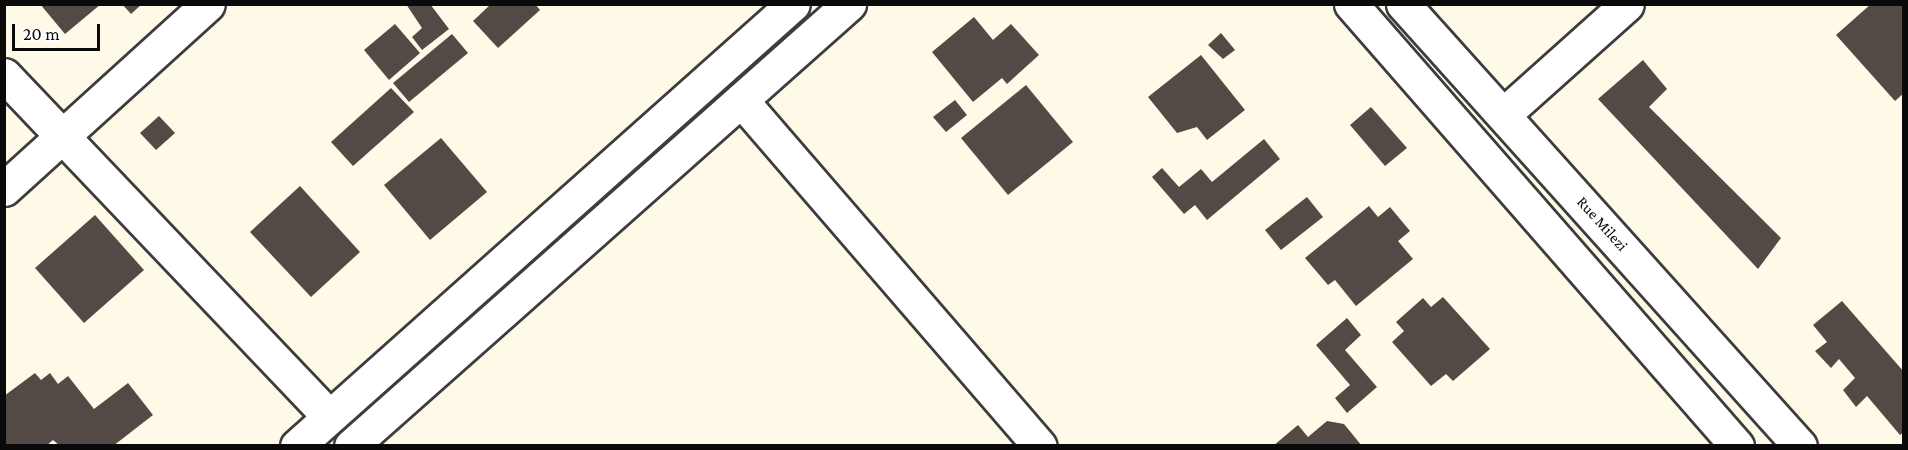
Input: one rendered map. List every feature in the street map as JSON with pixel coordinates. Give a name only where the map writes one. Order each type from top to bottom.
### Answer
[{"type":"street","points":[[4,189],[208,4]]},
{"type":"street","points":[[297,446],[793,4]]},
{"type":"street","points":[[351,446],[849,4]]},
{"type":"street","points":[[1351,4],[1737,446]]},
{"type":"street","name":"Rue Milezi","points":[[1402,4],[1800,446]]},
{"type":"street","points":[[1503,115],[1627,4]]},
{"type":"street","points":[[4,75],[60,138],[329,416]]},
{"type":"street","points":[[741,100],[1040,446]]},
{"type":"building","points":[[40,4],[101,4],[65,34]]},
{"type":"building","points":[[122,4],[142,4],[131,14]]},
{"type":"building","points":[[406,4],[430,4],[449,29],[422,50],[412,37],[422,28]]},
{"type":"building","points":[[491,4],[535,4],[540,10],[498,48],[473,21]]},
{"type":"building","points":[[1871,4],[1904,4],[1904,93],[1895,101],[1836,35]]},
{"type":"building","points":[[974,17],[993,40],[1011,24],[1039,55],[1007,84],[1002,78],[973,102],[932,52]]},
{"type":"building","points":[[395,24],[420,53],[389,80],[364,50]]},
{"type":"building","points":[[1221,33],[1235,50],[1223,59],[1208,45]]},
{"type":"building","points":[[452,34],[468,53],[409,102],[393,83]]},
{"type":"building","points":[[1201,55],[1245,110],[1207,140],[1197,127],[1177,133],[1148,97]]},
{"type":"building","points":[[1643,60],[1667,89],[1649,107],[1781,238],[1758,269],[1598,99]]},
{"type":"building","points":[[1026,85],[1073,142],[1008,195],[961,138]]},
{"type":"building","points":[[391,88],[414,112],[353,166],[331,142]]},
{"type":"building","points":[[955,100],[967,115],[946,132],[933,117]]},
{"type":"building","points":[[1371,107],[1407,148],[1385,166],[1350,125]]},
{"type":"building","points":[[159,116],[175,133],[156,150],[140,133]]},
{"type":"building","points":[[441,138],[487,192],[430,240],[384,185]]},
{"type":"building","points":[[1264,139],[1280,159],[1207,220],[1195,205],[1184,214],[1152,177],[1162,168],[1179,187],[1201,169],[1212,182]]},
{"type":"building","points":[[300,186],[360,252],[311,297],[250,232]]},
{"type":"building","points":[[1307,197],[1323,217],[1281,250],[1265,230]]},
{"type":"building","points":[[1369,206],[1378,217],[1390,207],[1410,231],[1398,241],[1413,259],[1356,306],[1335,280],[1328,285],[1305,258]]},
{"type":"building","points":[[95,215],[144,270],[84,323],[35,268]]},
{"type":"building","points":[[1443,297],[1490,349],[1453,381],[1446,374],[1431,386],[1392,342],[1404,331],[1396,322],[1423,298],[1431,307]]},
{"type":"building","points":[[1842,301],[1904,372],[1904,432],[1900,435],[1867,396],[1856,407],[1843,390],[1855,378],[1839,359],[1831,368],[1815,351],[1827,342],[1813,325]]},
{"type":"building","points":[[1347,318],[1361,335],[1345,350],[1377,387],[1347,413],[1335,398],[1350,385],[1316,345]]},
{"type":"building","points":[[35,373],[41,380],[50,373],[58,384],[68,376],[94,409],[128,383],[153,415],[113,446],[60,446],[53,440],[46,446],[4,446],[4,396]]},
{"type":"building","points":[[1327,421],[1344,424],[1362,446],[1273,446],[1298,425],[1308,437]]}]
